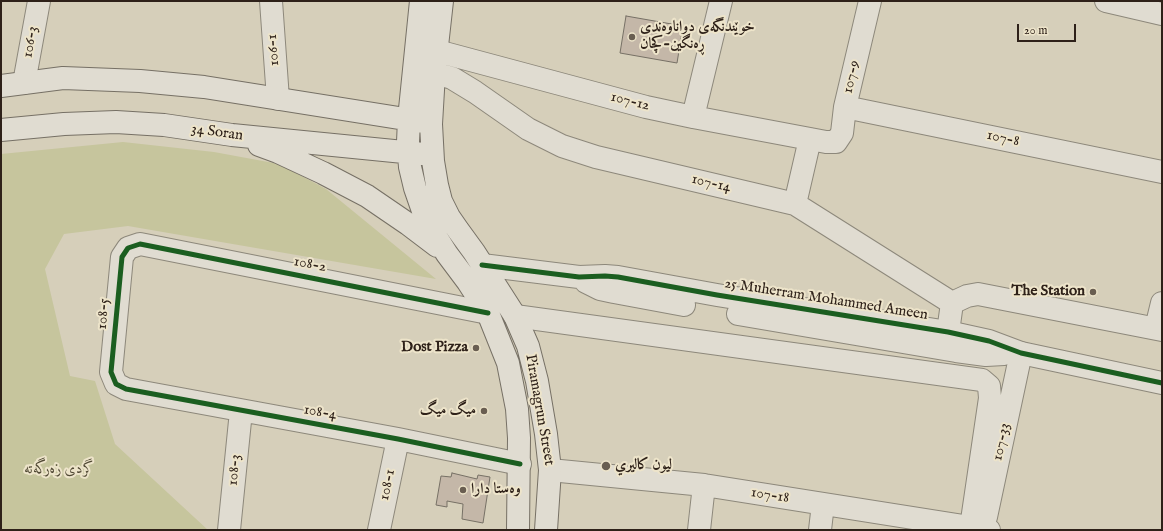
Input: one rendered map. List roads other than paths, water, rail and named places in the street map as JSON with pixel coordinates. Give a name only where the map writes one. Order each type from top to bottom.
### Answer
[{"type":"street","name":"106-3","points":[[24,84],[39,1]]},
{"type":"street","name":"106-1","points":[[271,1],[278,99]]},
{"type":"street","name":"Piramagrun Street","points":[[421,1],[409,119],[410,167],[415,188],[424,214],[447,254],[468,282],[488,313],[508,363],[514,391],[519,438],[520,464],[518,530]]},
{"type":"street","name":"Piramagrun Street","points":[[442,1],[434,73],[431,124],[437,185],[441,201],[458,230],[515,316],[528,346],[537,381],[546,434],[550,470],[546,530]]},
{"type":"street","points":[[693,117],[721,1]]},
{"type":"street","name":"107-9","points":[[818,141],[836,142],[842,133],[845,107],[870,1]]},
{"type":"street","points":[[1106,1],[1162,14]]},
{"type":"street","name":"107-12","points":[[437,51],[646,107],[818,141]]},
{"type":"street","name":"107-14","points":[[434,73],[452,78],[528,129],[562,146],[596,157],[795,204],[952,303]]},
{"type":"street","points":[[1,86],[63,78],[140,81],[204,87],[409,119],[431,124]]},
{"type":"street","name":"107-8","points":[[845,107],[1162,172]]},
{"type":"street","name":"34 Soran","points":[[1,130],[64,124],[116,122],[164,125],[232,135],[433,155]]},
{"type":"street","points":[[232,135],[278,152],[367,196],[408,224],[447,254]]},
{"type":"street","points":[[795,204],[818,141]]},
{"type":"street","name":"108-2","points":[[128,248],[140,244],[488,313]]},
{"type":"street","name":"108-5","points":[[116,384],[111,372],[122,257],[128,248]]},
{"type":"street","name":"25 Muherram Mohammed Ameen","points":[[482,265],[579,278],[605,276],[618,277],[717,295],[948,332],[989,341],[1021,354],[1162,383]]},
{"type":"street","name":"25 Muherram Mohammed Ameen","points":[[579,278],[600,289],[614,292],[909,343],[986,355],[1021,354]]},
{"type":"street","points":[[948,332],[952,303],[967,296],[978,294],[1159,329],[1162,303]]},
{"type":"street","points":[[515,316],[982,380],[988,386],[990,398],[981,529]]},
{"type":"street","name":"107-33","points":[[981,529],[1021,354]]},
{"type":"street","name":"108-4","points":[[116,384],[126,388],[241,411],[398,439],[520,464]]},
{"type":"street","name":"108-3","points":[[229,530],[241,411]]},
{"type":"street","name":"108-1","points":[[379,530],[398,439]]},
{"type":"street","name":"107-18","points":[[550,470],[704,485],[981,529]]},
{"type":"street","points":[[699,530],[704,485]]},
{"type":"street","points":[[820,530],[823,504]]},
{"type":"place","name":"خوێندنگەی دواناوەندی ڕەنگین-کچان","points":[[632,37]]},
{"type":"place","name":"The Station","points":[[1093,292]]},
{"type":"place","name":"Dost Pizza","points":[[476,348]]},
{"type":"place","name":"میگ میگ","points":[[484,411]]},
{"type":"place","name":"ليون كاليري","points":[[606,466]]},
{"type":"place","name":"وەستا دارا","points":[[463,490]]},
{"type":"park label","name":"گردی زەرگەتە","points":[[60,470]]}]
